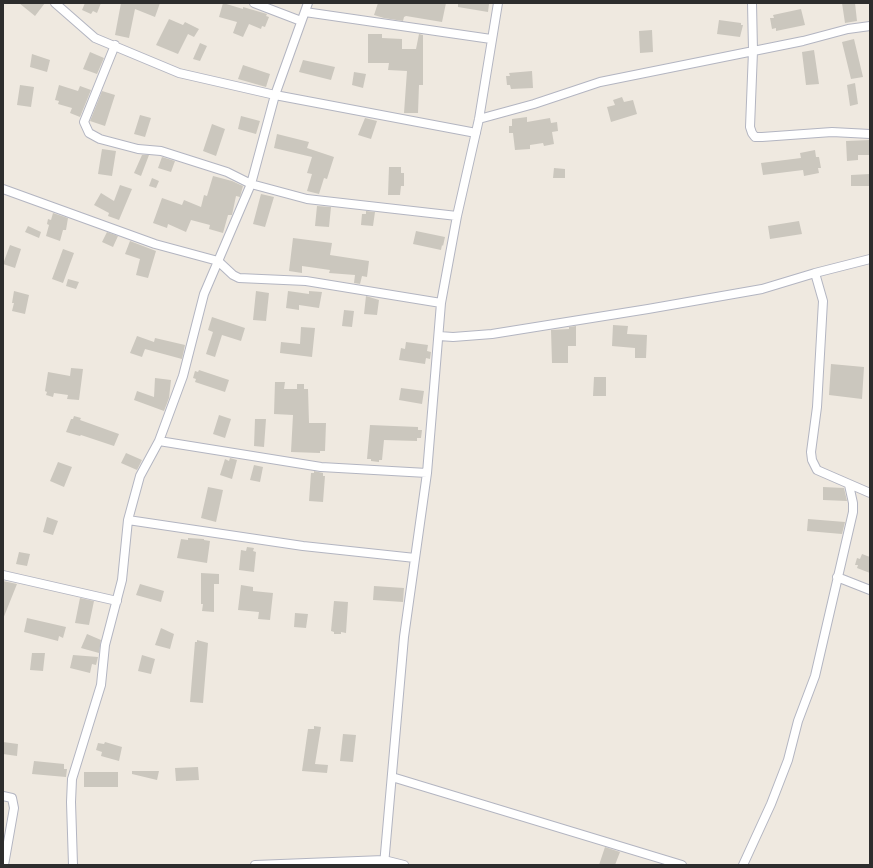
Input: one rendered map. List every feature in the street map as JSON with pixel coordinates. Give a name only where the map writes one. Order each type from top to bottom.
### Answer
[{"type":"street","points":[[55,3],[96,38],[179,73],[275,95],[476,133]]},
{"type":"street","points":[[254,3],[301,21]]},
{"type":"street","points":[[73,865],[71,802],[72,779],[101,685],[105,645],[122,580],[128,520],[140,476],[159,441],[183,376],[204,294],[251,184],[275,95],[308,3]]},
{"type":"street","points":[[384,863],[404,637],[427,473],[441,303],[457,216],[479,119],[498,3]]},
{"type":"street","points":[[752,3],[753,51],[750,127],[755,137],[832,132],[870,134]]},
{"type":"street","points":[[305,12],[491,39]]},
{"type":"street","points":[[479,119],[534,104],[600,82],[804,41],[848,29],[870,26]]},
{"type":"street","points":[[115,45],[84,122],[89,133],[100,140],[138,149],[161,151],[188,158],[227,172],[251,184],[307,199],[457,216]]},
{"type":"street","points":[[3,189],[155,244],[218,261],[232,275],[239,278],[306,281],[441,303]]},
{"type":"street","points":[[439,336],[454,337],[492,334],[762,289],[815,273],[870,259]]},
{"type":"street","points":[[815,273],[823,302],[817,407],[811,452],[812,460],[817,470],[870,493]]},
{"type":"street","points":[[159,441],[320,467],[427,473]]},
{"type":"street","points":[[743,865],[771,804],[788,760],[798,721],[815,676],[853,512],[853,502],[849,485]]},
{"type":"street","points":[[128,520],[303,546],[415,558]]},
{"type":"street","points":[[3,575],[117,601]]},
{"type":"street","points":[[837,577],[870,590]]},
{"type":"street","points":[[392,777],[682,865]]},
{"type":"street","points":[[3,796],[9,796],[12,798],[14,808],[4,865]]},
{"type":"street","points":[[255,865],[384,863],[404,865]]},
{"type":"building","points":[[19,3],[45,3],[35,16]]},
{"type":"building","points":[[85,3],[101,3],[97,13],[93,11],[91,14],[82,10]]},
{"type":"building","points":[[121,3],[160,3],[155,17],[135,9],[129,38],[115,35]]},
{"type":"building","points":[[223,3],[267,14],[266,16],[269,17],[265,27],[262,26],[261,29],[249,24],[243,37],[233,33],[237,22],[219,17]]},
{"type":"building","points":[[378,3],[446,3],[442,22],[406,16],[404,17],[403,21],[384,18],[374,15]]},
{"type":"building","points":[[458,3],[489,4],[488,12],[458,7]]},
{"type":"building","points":[[842,3],[855,3],[857,21],[845,23]]},
{"type":"building","points":[[801,9],[805,25],[776,31],[776,28],[772,29],[770,18],[774,18],[773,15]]},
{"type":"building","points":[[169,19],[183,25],[185,22],[199,29],[194,37],[188,34],[178,54],[156,45]]},
{"type":"building","points":[[719,20],[741,23],[741,25],[743,25],[740,37],[717,34]]},
{"type":"building","points":[[652,30],[653,52],[640,53],[639,31]]},
{"type":"building","points":[[368,34],[382,34],[382,38],[402,39],[402,49],[416,49],[419,34],[423,35],[423,85],[419,85],[418,113],[404,113],[407,71],[388,70],[389,63],[368,63]]},
{"type":"building","points":[[854,39],[863,77],[851,79],[842,42]]},
{"type":"building","points":[[200,43],[207,46],[200,61],[193,59]]},
{"type":"building","points":[[814,50],[819,84],[806,85],[802,52]]},
{"type":"building","points":[[90,52],[104,58],[97,74],[83,69]]},
{"type":"building","points":[[32,54],[50,60],[47,72],[30,67]]},
{"type":"building","points":[[303,60],[335,67],[331,80],[299,72]]},
{"type":"building","points":[[243,65],[270,74],[266,87],[238,79]]},
{"type":"building","points":[[532,71],[533,88],[511,89],[510,85],[507,85],[506,76],[510,76],[509,73]]},
{"type":"building","points":[[354,72],[366,74],[363,88],[352,85]]},
{"type":"building","points":[[855,83],[858,104],[850,106],[847,85]]},
{"type":"building","points":[[20,85],[34,87],[31,107],[17,105]]},
{"type":"building","points":[[59,85],[78,91],[80,86],[91,90],[80,117],[70,113],[72,108],[58,104],[59,101],[55,100]]},
{"type":"building","points":[[102,91],[115,95],[105,126],[90,121]]},
{"type":"building","points":[[622,97],[624,102],[633,100],[637,114],[611,122],[607,107],[615,105],[613,100]]},
{"type":"building","points":[[140,115],[151,118],[145,137],[134,134]]},
{"type":"building","points":[[241,116],[260,121],[256,134],[238,129]]},
{"type":"building","points":[[527,117],[527,122],[550,118],[551,123],[557,122],[558,131],[552,132],[554,144],[544,146],[543,143],[530,145],[530,149],[515,150],[513,133],[509,133],[509,126],[512,126],[512,119]]},
{"type":"building","points":[[365,118],[377,121],[371,139],[358,135]]},
{"type":"building","points":[[212,124],[225,129],[216,156],[203,151]]},
{"type":"building","points":[[277,134],[309,142],[307,148],[334,157],[327,179],[324,178],[319,194],[307,191],[312,174],[307,173],[312,157],[274,148]]},
{"type":"building","points":[[870,140],[870,155],[858,155],[858,160],[847,161],[846,141]]},
{"type":"building","points":[[102,149],[116,151],[112,176],[98,174]]},
{"type":"building","points":[[815,150],[816,157],[819,157],[821,168],[818,168],[819,173],[804,176],[803,170],[763,175],[761,163],[801,158],[800,153]]},
{"type":"building","points":[[142,155],[149,155],[141,176],[134,173]]},
{"type":"building","points":[[162,157],[175,161],[171,172],[158,168]]},
{"type":"building","points":[[389,167],[401,167],[401,173],[404,173],[404,186],[401,186],[400,195],[388,195]]},
{"type":"building","points":[[554,168],[565,169],[565,178],[553,178]]},
{"type":"building","points":[[870,174],[870,186],[851,186],[851,175]]},
{"type":"building","points":[[213,176],[232,181],[243,186],[240,197],[236,196],[232,215],[228,215],[223,233],[209,229],[210,225],[191,220],[186,232],[168,224],[167,228],[153,223],[162,198],[182,205],[184,200],[201,207],[204,195],[207,196]]},
{"type":"building","points":[[152,178],[159,181],[156,188],[149,186]]},
{"type":"building","points":[[120,185],[132,189],[119,220],[108,216],[109,213],[94,205],[101,193],[114,201]]},
{"type":"building","points":[[261,194],[274,197],[265,227],[253,224]]},
{"type":"building","points":[[317,206],[331,207],[329,227],[315,226]]},
{"type":"building","points":[[366,211],[375,212],[373,226],[361,225],[362,214],[366,214]]},
{"type":"building","points":[[53,213],[68,218],[66,230],[63,230],[60,241],[46,236],[49,225],[47,224],[48,219],[51,220]]},
{"type":"building","points":[[799,221],[802,234],[770,239],[768,226]]},
{"type":"building","points":[[28,226],[41,232],[39,238],[25,232]]},
{"type":"building","points":[[416,231],[445,237],[441,250],[413,244]]},
{"type":"building","points":[[107,232],[118,236],[113,247],[102,242]]},
{"type":"building","points":[[293,238],[332,243],[330,255],[369,261],[367,277],[362,276],[360,284],[354,283],[355,275],[329,273],[330,270],[302,266],[302,273],[289,271]]},
{"type":"building","points":[[130,241],[156,251],[148,278],[136,275],[140,259],[125,254]]},
{"type":"building","points":[[10,245],[21,249],[15,268],[3,264]]},
{"type":"building","points":[[63,249],[74,253],[63,283],[52,279]]},
{"type":"building","points":[[68,279],[79,282],[76,289],[66,286]]},
{"type":"building","points":[[14,291],[29,295],[25,314],[12,311]]},
{"type":"building","points":[[256,291],[269,293],[266,321],[253,320]]},
{"type":"building","points":[[288,291],[309,294],[309,291],[322,292],[319,308],[299,305],[299,310],[286,308]]},
{"type":"building","points":[[366,296],[379,300],[377,315],[364,314]]},
{"type":"building","points":[[344,310],[354,311],[352,327],[342,326]]},
{"type":"building","points":[[212,317],[245,328],[241,341],[222,335],[215,357],[206,354],[213,332],[208,330]]},
{"type":"building","points":[[613,325],[628,326],[627,334],[647,335],[646,358],[635,358],[635,348],[612,346]]},
{"type":"building","points":[[576,326],[576,346],[568,346],[568,363],[552,363],[551,330],[569,329],[569,327]]},
{"type":"building","points":[[301,327],[315,328],[312,357],[280,353],[281,342],[300,344]]},
{"type":"building","points":[[137,336],[154,342],[155,338],[185,345],[182,359],[145,349],[142,357],[130,353]]},
{"type":"building","points":[[406,342],[428,345],[427,351],[431,352],[430,359],[426,358],[425,364],[399,360],[401,348],[405,349]]},
{"type":"building","points":[[831,364],[864,367],[862,399],[829,395]]},
{"type":"building","points":[[71,368],[83,369],[79,400],[67,399],[68,395],[54,393],[53,397],[46,395],[47,392],[45,391],[48,372],[70,376]]},
{"type":"building","points":[[199,370],[229,380],[225,392],[195,382],[196,379],[193,378],[195,371],[198,372]]},
{"type":"building","points":[[594,377],[606,377],[606,396],[593,396]]},
{"type":"building","points":[[155,378],[171,380],[169,398],[164,411],[134,400],[137,391],[154,397]]},
{"type":"building","points":[[275,382],[285,382],[284,389],[297,389],[297,384],[304,384],[304,389],[308,389],[309,423],[326,423],[325,451],[320,451],[320,453],[291,452],[293,415],[274,414]]},
{"type":"building","points":[[401,388],[424,391],[422,404],[399,400]]},
{"type":"building","points":[[219,415],[231,419],[225,438],[213,434]]},
{"type":"building","points":[[74,416],[81,418],[80,420],[119,434],[114,446],[81,435],[66,432],[71,419],[73,419]]},
{"type":"building","points":[[255,419],[266,419],[264,447],[254,446]]},
{"type":"building","points":[[370,425],[418,427],[418,430],[422,430],[421,438],[417,438],[417,441],[384,440],[382,460],[379,460],[379,462],[371,461],[371,459],[367,459]]},
{"type":"building","points":[[126,453],[142,460],[137,470],[121,463]]},
{"type":"building","points":[[230,458],[237,460],[232,479],[220,475],[225,459],[229,461]]},
{"type":"building","points":[[58,462],[72,467],[64,487],[50,481]]},
{"type":"building","points":[[254,465],[263,467],[260,482],[250,480]]},
{"type":"building","points":[[314,471],[323,473],[323,476],[325,476],[323,502],[309,501],[311,473],[314,473]]},
{"type":"building","points":[[208,487],[223,490],[216,522],[201,518]]},
{"type":"building","points":[[823,487],[844,488],[847,501],[823,500]]},
{"type":"building","points":[[47,517],[58,521],[53,535],[43,532]]},
{"type":"building","points":[[808,519],[845,522],[842,534],[807,531]]},
{"type":"building","points":[[188,538],[210,541],[207,563],[177,558],[181,539],[188,540]]},
{"type":"building","points":[[247,547],[254,548],[253,551],[256,552],[254,572],[239,570],[241,550],[246,551]]},
{"type":"building","points":[[19,552],[30,554],[27,566],[16,564]]},
{"type":"building","points":[[862,554],[870,557],[870,573],[857,568],[858,565],[855,565],[857,558],[860,559]]},
{"type":"building","points":[[201,573],[219,574],[219,584],[214,584],[214,612],[202,611]]},
{"type":"building","points":[[3,581],[17,584],[3,619]]},
{"type":"building","points":[[140,584],[164,591],[161,602],[136,595]]},
{"type":"building","points":[[241,585],[253,587],[253,591],[273,593],[270,620],[258,619],[259,612],[238,610]]},
{"type":"building","points":[[374,586],[404,588],[403,602],[373,600]]},
{"type":"building","points":[[80,598],[94,601],[89,625],[75,623]]},
{"type":"building","points":[[334,601],[348,602],[346,633],[341,632],[341,634],[334,634],[334,632],[331,631]]},
{"type":"building","points":[[295,613],[308,614],[306,628],[294,627]]},
{"type":"building","points":[[27,618],[66,627],[63,638],[59,636],[58,641],[24,632]]},
{"type":"building","points":[[161,628],[174,634],[170,649],[155,645]]},
{"type":"building","points":[[87,634],[101,640],[99,653],[81,648]]},
{"type":"building","points":[[197,640],[208,643],[203,703],[190,702],[195,642],[197,642]]},
{"type":"building","points":[[32,653],[45,653],[43,671],[30,670]]},
{"type":"building","points":[[73,655],[98,657],[96,665],[92,664],[90,673],[70,668]]},
{"type":"building","points":[[142,655],[155,659],[151,674],[138,671]]},
{"type":"building","points":[[314,726],[321,727],[315,764],[328,765],[327,773],[302,771],[308,729],[314,729]]},
{"type":"building","points":[[343,734],[356,735],[353,762],[340,761]]},
{"type":"building","points":[[3,742],[18,744],[17,756],[3,754]]},
{"type":"building","points":[[105,742],[122,747],[119,761],[101,756],[102,752],[96,750],[98,743],[104,744]]},
{"type":"building","points":[[34,761],[64,764],[64,769],[67,769],[66,777],[32,774]]},
{"type":"building","points":[[198,767],[199,780],[176,781],[175,768]]},
{"type":"building","points":[[132,771],[159,771],[157,780],[132,774]]},
{"type":"building","points":[[84,772],[118,772],[118,787],[84,787]]},
{"type":"building","points":[[605,847],[620,852],[615,865],[599,865]]}]
